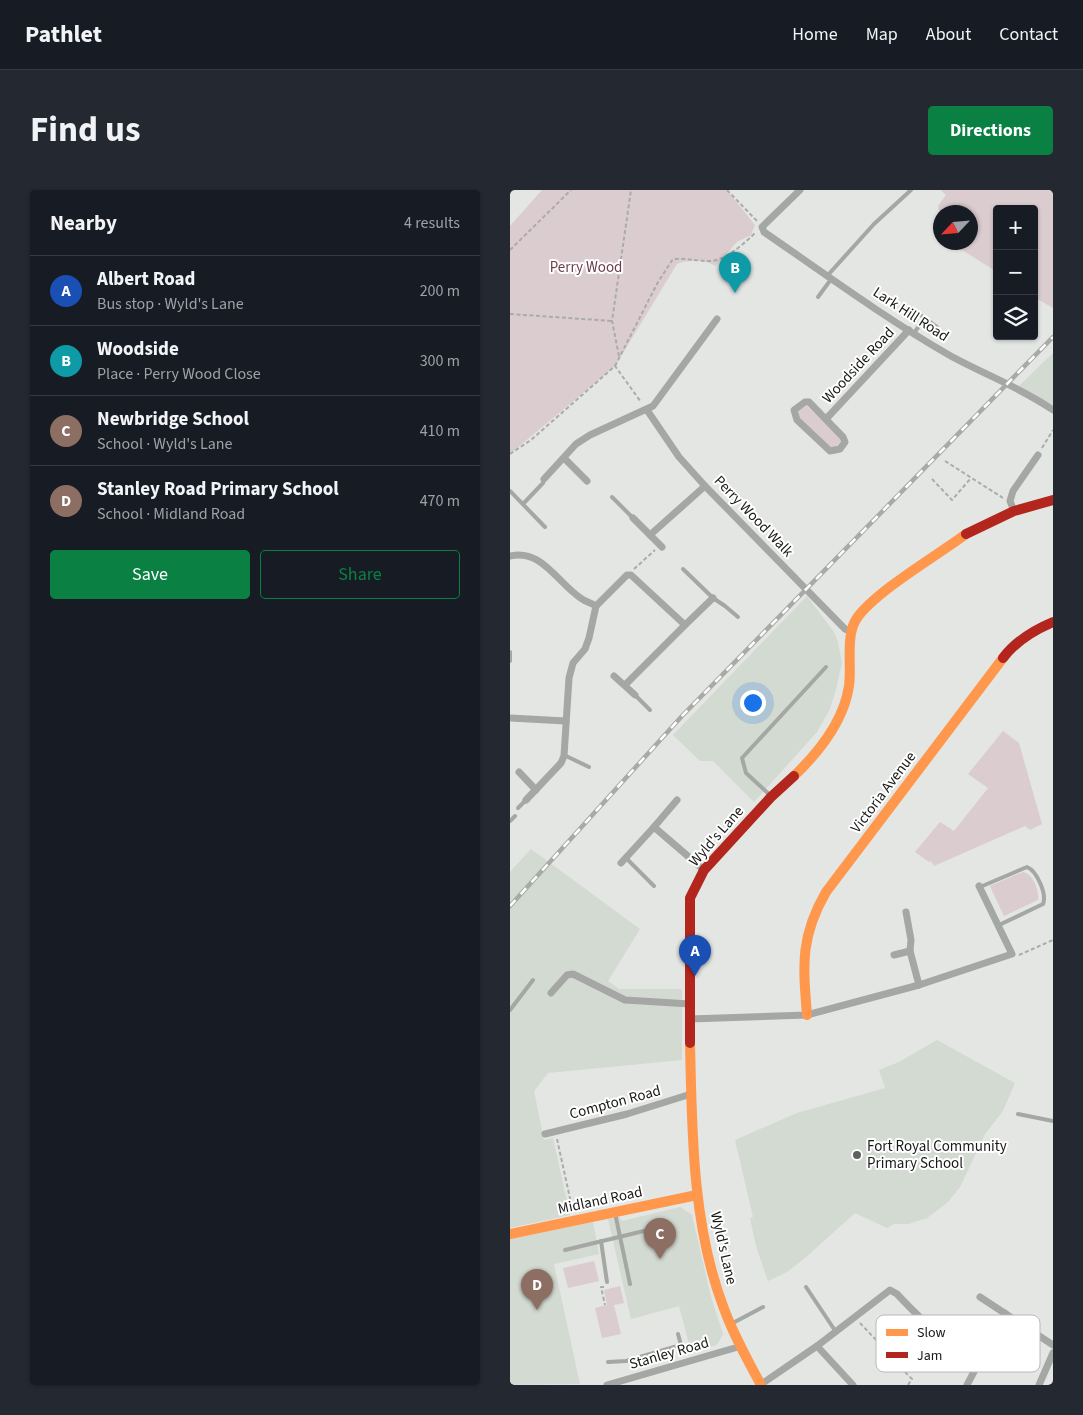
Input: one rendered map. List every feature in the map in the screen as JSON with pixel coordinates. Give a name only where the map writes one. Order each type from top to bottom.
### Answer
[{"type":"main road","name":"Wyld's Lane","points":[[760,1385],[738,1347],[729,1325],[713,1269],[697,1195],[691,1094],[690,898],[695,884],[704,870],[771,797],[800,770],[819,748],[842,713],[849,686],[852,632],[856,619],[879,596],[968,534],[1012,507],[1053,500]]},
{"type":"main road","name":"Victoria Avenue","points":[[806,1015],[804,954],[806,936],[811,918],[826,892],[1009,650],[1037,629],[1053,622]]},
{"type":"main road","name":"Midland Road","points":[[510,1234],[697,1195]]},
{"type":"street","points":[[760,225],[800,190]]},
{"type":"street","name":"Lark Hill Road","points":[[760,225],[764,232],[950,356],[1015,387],[1053,410]]},
{"type":"street","points":[[544,479],[576,444],[590,435],[653,406],[717,319]]},
{"type":"street","name":"Woodside Road","points":[[826,419],[912,332]]},
{"type":"street","name":"Woodside Road","points":[[809,402],[826,419],[843,437],[845,442],[834,452],[797,420],[794,410],[801,403],[809,402]]},
{"type":"street","name":"Perry Wood Walk","points":[[647,410],[679,457],[705,486],[845,630],[852,632]]},
{"type":"street","points":[[1012,507],[1013,491],[1038,454]]},
{"type":"street","points":[[564,458],[587,482]]},
{"type":"street","points":[[650,535],[705,486]]},
{"type":"street","points":[[633,518],[661,546]]},
{"type":"street","points":[[510,556],[522,554],[541,562],[581,598],[596,606]]},
{"type":"street","points":[[526,800],[561,763],[564,756],[571,668],[585,649],[596,606],[627,575],[634,577],[685,626]]},
{"type":"street","points":[[625,685],[713,598]]},
{"type":"street","points":[[614,676],[634,695]]},
{"type":"street","points":[[510,718],[566,721]]},
{"type":"street","points":[[519,772],[536,790]]},
{"type":"street","points":[[623,860],[677,800]]},
{"type":"street","points":[[654,827],[704,870]]},
{"type":"street","points":[[690,1019],[806,1015],[919,985],[1012,954],[979,887]]},
{"type":"street","points":[[906,912],[911,940],[910,951],[919,985]]},
{"type":"street","points":[[894,955],[910,951]]},
{"type":"street","points":[[551,993],[567,975],[573,974],[624,1000],[690,1004]]},
{"type":"street","name":"Compton Road","points":[[545,1134],[626,1114],[691,1094]]},
{"type":"street","points":[[760,1385],[855,1318],[886,1292],[894,1290],[918,1315]]},
{"type":"street","points":[[980,1297],[1008,1315]]},
{"type":"street","points":[[1040,1336],[1053,1345]]},
{"type":"street","points":[[817,1346],[853,1385]]},
{"type":"street","name":"Stanley Road","points":[[607,1385],[738,1347]]},
{"type":"street","points":[[1039,1385],[1053,1353]]},
{"type":"street","points":[[967,1385],[974,1372]]},
{"type":"lane","points":[[818,297],[830,277],[874,224],[912,190]]},
{"type":"lane","points":[[911,308],[938,327]]},
{"type":"lane","points":[[912,332],[925,318]]},
{"type":"lane","points":[[522,504],[543,483],[544,479]]},
{"type":"lane","points":[[510,492],[544,527]]},
{"type":"lane","points":[[612,497],[633,518]]},
{"type":"lane","points":[[683,568],[713,598],[738,617]]},
{"type":"lane","points":[[510,652],[510,661]]},
{"type":"lane","points":[[771,797],[746,773],[742,758],[826,667]]},
{"type":"lane","points":[[634,695],[650,710]]},
{"type":"lane","points":[[564,756],[588,767]]},
{"type":"lane","points":[[518,808],[526,800]]},
{"type":"lane","points":[[510,821],[514,816]]},
{"type":"lane","points":[[623,860],[654,886]]},
{"type":"lane","points":[[979,887],[1027,867],[1032,870],[1041,887],[1045,896],[1043,904],[997,926]]},
{"type":"lane","points":[[510,1010],[533,980]]},
{"type":"lane","points":[[1018,1114],[1053,1121]]},
{"type":"lane","points":[[615,1213],[630,1284]]},
{"type":"lane","points":[[565,1250],[648,1230]]},
{"type":"lane","points":[[601,1241],[607,1282]]},
{"type":"lane","points":[[806,1287],[836,1332]]},
{"type":"lane","points":[[729,1325],[763,1307]]},
{"type":"lane","points":[[608,1362],[626,1361],[681,1346],[678,1334]]},
{"type":"path","points":[[510,250],[571,190]]},
{"type":"path","points":[[619,356],[612,320],[631,190]]},
{"type":"path","points":[[510,454],[530,440],[615,366],[658,282],[673,259],[693,258],[711,262],[739,248],[760,225],[750,217],[727,190]]},
{"type":"path","points":[[510,314],[612,320]]},
{"type":"path","points":[[615,366],[647,410]]},
{"type":"path","points":[[1038,454],[1053,430]]},
{"type":"path","points":[[945,461],[1012,507]]},
{"type":"path","points":[[932,479],[952,500],[971,478]]},
{"type":"path","points":[[627,575],[661,546]]},
{"type":"path","points":[[1012,954],[1022,954],[1053,940]]},
{"type":"path","points":[[555,1132],[575,1221]]},
{"type":"path","points":[[605,1305],[601,1287],[608,1286],[607,1282]]},
{"type":"path","points":[[855,1318],[876,1340]]},
{"type":"path","points":[[905,1372],[912,1379],[908,1385]]},
{"type":"shaded area","points":[[1053,353],[1053,406],[1019,386]]},
{"type":"shaded area","points":[[807,596],[834,632],[838,642],[842,663],[836,689],[830,709],[817,732],[754,802],[713,761],[700,761],[673,735]]},
{"type":"shaded area","points":[[531,849],[640,929],[608,981],[619,989],[682,989],[682,1060],[548,1073],[534,1091],[544,1140],[553,1138],[570,1215],[510,1228],[510,872]]},
{"type":"shaded area","name":"Fort Royal Community Primary School","points":[[937,1040],[1015,1083],[1003,1111],[985,1134],[960,1187],[948,1202],[927,1218],[908,1224],[894,1224],[887,1228],[855,1213],[805,1258],[787,1272],[768,1281],[756,1246],[750,1218],[753,1217],[735,1140],[797,1113],[885,1088],[879,1070],[899,1062]]},
{"type":"shaded area","points":[[680,1207],[692,1215],[711,1297],[723,1334],[717,1345],[691,1352],[679,1306],[631,1319],[608,1219],[619,1217],[622,1221]]},
{"type":"shaded area","points":[[593,1222],[599,1254],[554,1264],[580,1384],[510,1385],[510,1239]]},
{"type":"green space","name":"Perry Wood","points":[[542,190],[727,190],[755,225],[751,235],[737,242],[715,266],[706,262],[696,261],[677,264],[615,366],[510,454],[510,226]]},
{"type":"green space","points":[[941,190],[1053,190],[1053,308],[1038,299],[1038,205],[993,205],[993,269],[962,250],[978,250],[978,205],[939,205],[946,195]]},
{"type":"green space","points":[[807,406],[841,439],[840,446],[831,448],[799,418],[798,410]]},
{"type":"green space","points":[[1003,731],[1019,743],[1042,824],[1030,830],[1025,826],[934,866],[931,861],[929,862],[915,852],[940,822],[954,831],[988,788],[968,774]]},
{"type":"green space","points":[[1023,872],[1027,873],[1035,883],[1038,900],[1004,916],[990,886]]},
{"type":"green space","points":[[594,1261],[599,1281],[568,1288],[563,1268]]},
{"type":"green space","points":[[620,1286],[624,1303],[614,1305],[621,1334],[602,1338],[595,1308],[607,1305],[604,1290]]},
{"type":"railway","points":[[510,906],[682,716],[1053,337]]},
{"type":"traffic: slow","points":[[794,776],[821,746],[842,711],[850,678],[851,633],[857,618],[878,596],[892,585],[966,534]]},
{"type":"traffic: slow","points":[[807,1015],[805,952],[812,923],[826,892],[1003,658]]},
{"type":"traffic: slow","points":[[690,1043],[693,1143],[699,1210],[705,1243],[723,1306],[740,1346],[761,1385]]},
{"type":"traffic: slow","points":[[510,1234],[697,1195]]},
{"type":"traffic: jam","points":[[966,534],[1014,511],[1053,500]]},
{"type":"traffic: jam","points":[[1003,658],[1025,637],[1053,622]]},
{"type":"traffic: jam","points":[[690,1043],[690,898],[704,870],[771,797],[794,776]]},
{"type":"place","name":"Woodside","points":[[735,293]]},
{"type":"place","name":"Albert Road","points":[[695,976]]},
{"type":"place","name":"Fort Royal Community Primary School","points":[[857,1155]]},
{"type":"place","name":"Newbridge School","points":[[660,1259]]},
{"type":"place","name":"Stanley Road Primary School","points":[[537,1310]]}]
